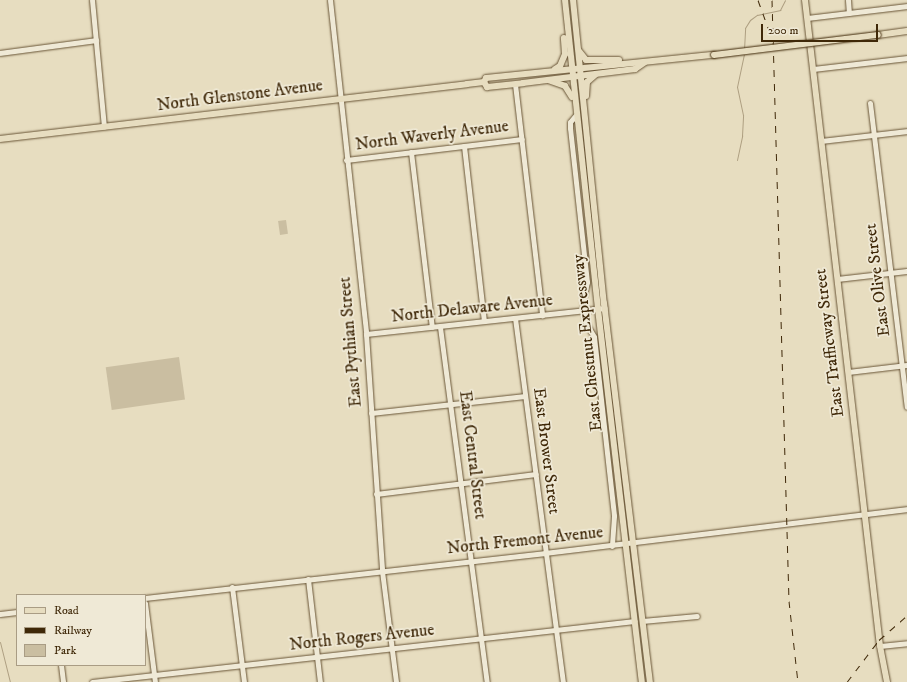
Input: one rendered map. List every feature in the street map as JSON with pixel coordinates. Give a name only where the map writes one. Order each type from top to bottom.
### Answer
[{"type":"main road","name":"East Chestnut Expressway","points":[[563,0],[598,309],[628,544],[642,621],[650,682]]},
{"type":"main road","points":[[552,70],[560,66],[565,54],[563,0]]},
{"type":"main road","name":"East Chestnut Expressway","points":[[573,0],[642,682]]},
{"type":"main road","name":"East Trafficway Street","points":[[805,0],[880,646],[887,682]]},
{"type":"main road","name":"North Glenstone Avenue","points":[[0,139],[484,82],[486,78],[552,70],[633,62],[644,63],[907,31]]},
{"type":"main road","points":[[578,48],[581,56],[587,60],[633,62]]},
{"type":"main road","name":"North Glenstone Avenue","points":[[484,82],[487,87],[548,80],[635,69],[644,63]]},
{"type":"main road","points":[[589,161],[591,144],[586,88],[590,78],[600,73]]},
{"type":"main road","points":[[548,80],[569,88],[575,106]]},
{"type":"street","points":[[92,0],[104,126]]},
{"type":"street","name":"East Pythian Street","points":[[330,0],[339,99],[366,334],[382,571],[396,682]]},
{"type":"street","points":[[848,0],[849,12]]},
{"type":"street","points":[[807,18],[907,6]]},
{"type":"street","points":[[0,52],[96,40]]},
{"type":"street","points":[[813,69],[907,58]]},
{"type":"street","points":[[514,84],[522,139],[542,315]]},
{"type":"street","name":"East Olive Street","points":[[870,103],[891,272],[905,365],[907,407]]},
{"type":"street","points":[[576,115],[570,122],[570,128],[587,282],[583,300],[586,323],[594,337],[614,516],[612,546]]},
{"type":"street","points":[[821,141],[907,130]]},
{"type":"street","name":"North Waverly Avenue","points":[[346,160],[522,139]]},
{"type":"street","points":[[464,146],[484,321]]},
{"type":"street","points":[[411,152],[432,327]]},
{"type":"street","points":[[837,279],[907,271]]},
{"type":"street","name":"North Delaware Avenue","points":[[366,334],[605,308]]},
{"type":"street","name":"East Brower Street","points":[[515,318],[563,682]]},
{"type":"street","name":"East Central Street","points":[[440,327],[462,483],[487,682]]},
{"type":"street","points":[[848,372],[905,365]]},
{"type":"street","points":[[371,413],[525,396]]},
{"type":"street","points":[[376,494],[536,474]]},
{"type":"street","name":"North Fremont Avenue","points":[[146,598],[232,587],[612,546],[865,516],[907,509]]},
{"type":"street","points":[[308,579],[320,682]]},
{"type":"street","points":[[232,587],[244,682]]},
{"type":"street","points":[[146,611],[155,682]]},
{"type":"street","points":[[0,614],[16,612]]},
{"type":"street","points":[[642,621],[698,616]]},
{"type":"street","name":"North Rogers Avenue","points":[[92,682],[635,621]]},
{"type":"street","points":[[880,646],[907,643]]},
{"type":"street","points":[[61,666],[63,682]]},
{"type":"green space","points":[[286,220],[288,234],[280,235],[278,221]]},
{"type":"green space","points":[[179,357],[185,400],[112,410],[106,367]]},
{"type":"waterway","points":[[744,50],[745,28],[750,20],[757,15],[780,10],[785,0]]},
{"type":"waterway","points":[[737,160],[742,136],[743,115],[737,87],[744,55]]},
{"type":"waterway","points":[[0,642],[10,682]]},
{"type":"railway","points":[[758,0],[768,28]]},
{"type":"railway","points":[[772,0],[789,601],[798,682]]},
{"type":"railway","points":[[847,682],[879,640],[907,616]]}]
